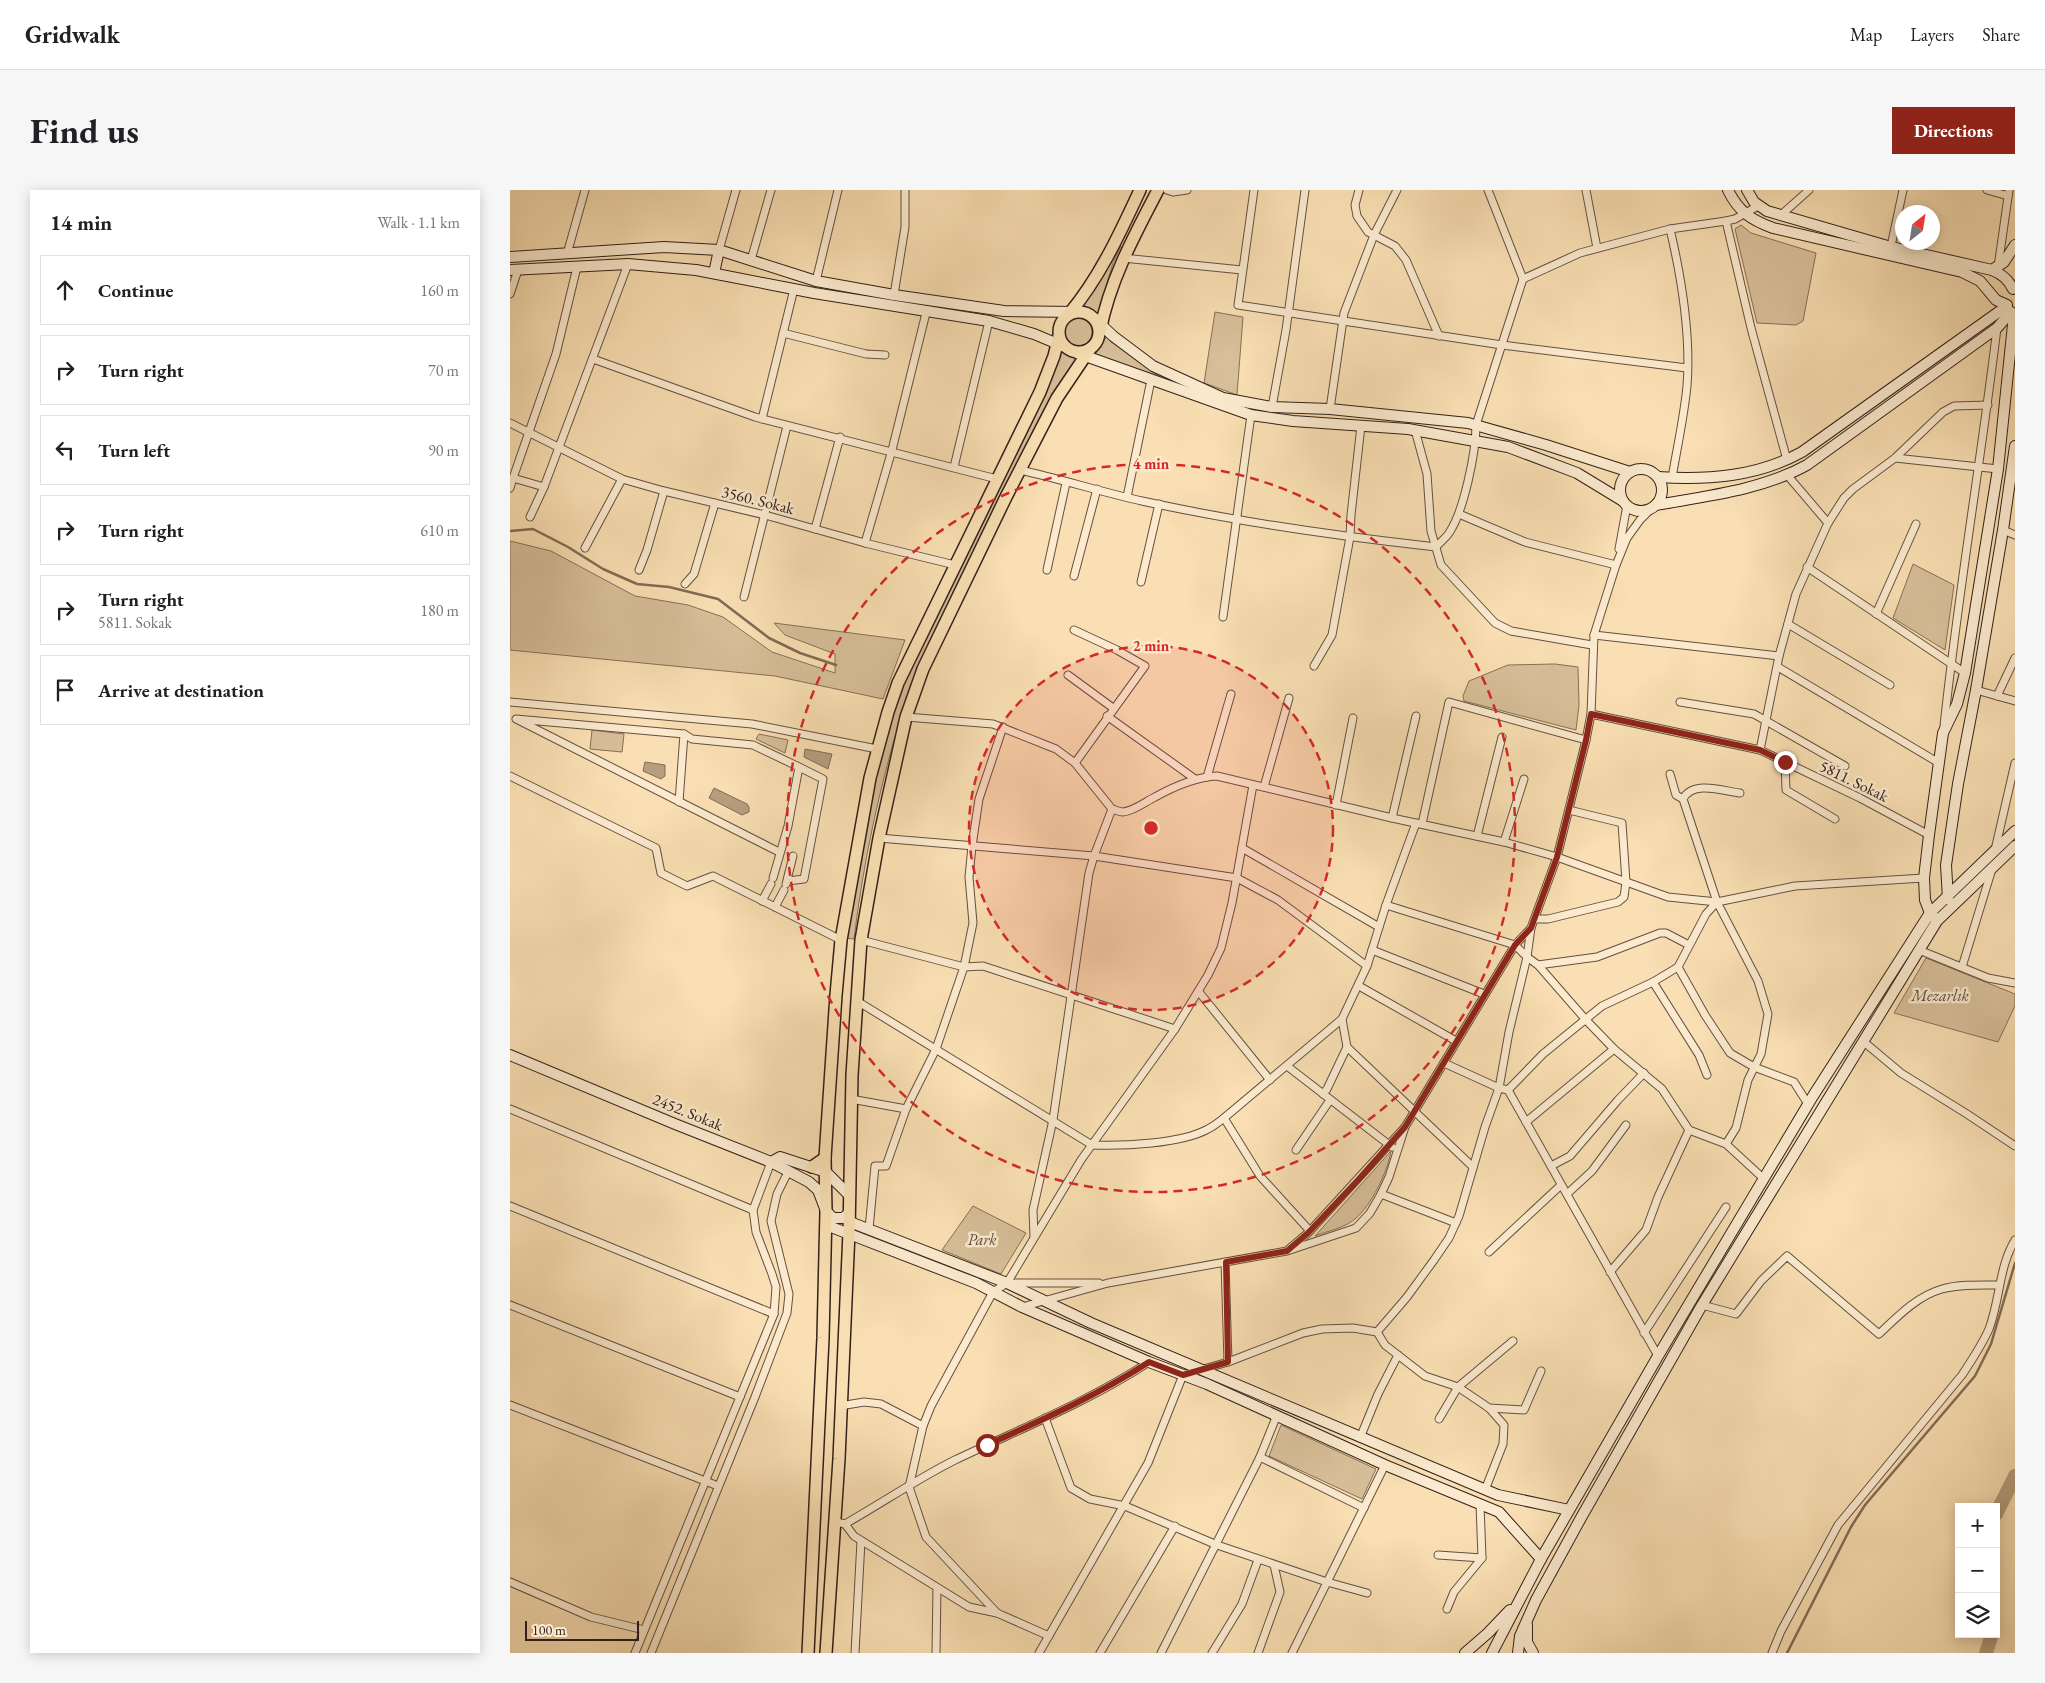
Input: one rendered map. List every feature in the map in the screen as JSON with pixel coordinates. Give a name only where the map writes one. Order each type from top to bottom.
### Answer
[{"type":"main road","points":[[808,1653],[823,1338],[826,1225],[825,1158],[841,940],[876,749],[898,684],[1040,392],[1060,343],[1060,323],[1072,313],[1107,258],[1140,190]]},
{"type":"main road","points":[[826,1653],[840,1523],[840,1406],[849,1222],[852,1099],[861,940],[879,838],[906,717],[923,669],[1020,470],[1057,398],[1084,353],[1096,344],[1098,325],[1123,258],[1158,190]]},
{"type":"main road","points":[[1072,313],[1089,314],[1098,325]]},
{"type":"main road","points":[[1060,343],[1084,353]]},
{"type":"main road","points":[[812,1167],[825,1158]]},
{"type":"street","points":[[567,254],[585,190]]},
{"type":"street","points":[[714,273],[736,190]]},
{"type":"street","points":[[751,260],[771,190]]},
{"type":"street","points":[[816,281],[838,190]]},
{"type":"street","points":[[894,295],[905,227],[905,190]]},
{"type":"street","points":[[1167,190],[1173,192],[1187,190]]},
{"type":"street","points":[[1254,190],[1238,306],[1502,345],[1687,368]]},
{"type":"street","points":[[1272,407],[1288,312],[1305,190]]},
{"type":"street","points":[[1359,190],[1355,205],[1357,216],[1368,232],[1395,246],[1406,260],[1439,336]]},
{"type":"street","points":[[1330,409],[1344,313],[1374,235],[1397,190]]},
{"type":"street","points":[[1020,470],[1127,498],[1237,519],[1350,537],[1436,546],[1449,534],[1459,514],[1476,441],[1476,425],[1523,279],[1488,190]]},
{"type":"street","points":[[1586,190],[1597,248]]},
{"type":"street","points":[[1728,190],[1736,205],[1744,214],[1774,228],[1890,251],[1995,268],[2014,287],[2007,296],[2011,311],[1998,469],[1964,673],[1957,704],[1943,733]]},
{"type":"street","points":[[1747,190],[1758,206],[1780,216],[1972,276],[1985,285],[1996,300],[2011,311]]},
{"type":"street","points":[[1780,216],[1810,190]]},
{"type":"street","points":[[1890,251],[1903,190]]},
{"type":"street","points":[[1987,190],[2008,193],[1995,268]]},
{"type":"street","points":[[1523,279],[1580,253],[1670,230],[1726,221],[1758,206]]},
{"type":"street","points":[[1726,221],[1751,328],[1787,460]]},
{"type":"street","points":[[1670,230],[1680,271],[1688,353],[1687,388],[1672,478]]},
{"type":"street","points":[[1995,268],[2004,262],[2015,245]]},
{"type":"street","points":[[510,257],[664,247],[719,250],[816,281],[894,295],[1004,311],[1072,313]]},
{"type":"street","points":[[1123,258],[1242,270]]},
{"type":"street","points":[[530,517],[544,487],[628,264]]},
{"type":"street","points":[[510,294],[514,270],[628,264],[714,273],[926,313],[989,321],[1060,343]]},
{"type":"street","points":[[510,488],[556,354],[577,267]]},
{"type":"street","points":[[1982,322],[1988,312],[1990,299],[1985,285]]},
{"type":"street","points":[[762,419],[794,289]]},
{"type":"street","points":[[1616,565],[1625,503],[1620,488],[1625,476],[1630,472],[1642,469],[1648,470],[1658,477],[1715,477],[1742,474],[1767,468],[1787,460],[1802,452],[1982,322],[2011,311]]},
{"type":"street","points":[[1084,353],[1151,380],[1251,415],[1293,421],[1415,430],[1508,447],[1577,474],[1638,511],[1747,488],[1788,476],[1807,465],[1997,328],[2011,311]]},
{"type":"street","points":[[865,543],[892,450],[926,313]]},
{"type":"street","points":[[954,467],[989,321]]},
{"type":"street","points":[[1098,325],[1153,366],[1223,398],[1272,407],[1330,409],[1410,416],[1476,425],[1630,472]]},
{"type":"street","points":[[1933,917],[1925,900],[1924,878],[1950,664],[1988,405],[1997,328]]},
{"type":"street","points":[[784,333],[866,354],[884,356]]},
{"type":"street","points":[[593,359],[762,419],[892,450],[997,479]]},
{"type":"street","points":[[1127,498],[1151,380]]},
{"type":"street","points":[[1760,750],[1779,656],[1796,594],[1828,523],[1844,498],[1853,489],[1895,458],[1943,412],[1954,406],[1988,405]]},
{"type":"street","points":[[1223,617],[1251,415]]},
{"type":"street","name":"3560. Sokak","points":[[510,423],[622,479],[955,565]]},
{"type":"street","points":[[744,597],[787,426]]},
{"type":"street","points":[[1314,666],[1332,635],[1350,537],[1361,426]]},
{"type":"street","points":[[1415,430],[1427,474],[1431,531],[1441,565],[1495,624],[1511,631],[1592,644]]},
{"type":"street","points":[[815,529],[840,437]]},
{"type":"street","points":[[1948,910],[1946,864],[1958,784],[2003,530],[2015,446]]},
{"type":"street","points":[[1895,458],[1998,469]]},
{"type":"street","points":[[1788,476],[1828,523]]},
{"type":"street","points":[[1376,1332],[1407,1297],[1449,1238],[1456,1223],[1499,1088],[1509,1032],[1528,957],[1531,928],[1557,857],[1586,740],[1591,714],[1592,644],[1594,635],[1616,565],[1627,538],[1640,520],[1654,507],[1662,494],[1658,477]]},
{"type":"street","points":[[514,478],[544,487]]},
{"type":"street","points":[[585,548],[622,479]]},
{"type":"street","points":[[1047,570],[1066,483]]},
{"type":"street","points":[[1074,576],[1097,490]]},
{"type":"street","points":[[639,570],[647,550],[664,491]]},
{"type":"street","points":[[685,584],[694,574],[715,503]]},
{"type":"street","points":[[1141,582],[1159,504]]},
{"type":"street","points":[[1459,514],[1525,542],[1616,565]]},
{"type":"street","points":[[1876,614],[1916,524]]},
{"type":"street","points":[[2003,530],[2015,535]]},
{"type":"street","points":[[1807,567],[1964,673]]},
{"type":"street","points":[[1788,624],[1890,685]]},
{"type":"street","points":[[1074,630],[1145,666],[1107,716],[1075,763]]},
{"type":"street","points":[[1594,635],[1779,656]]},
{"type":"street","points":[[1997,696],[2015,658]]},
{"type":"street","points":[[1778,667],[1939,763]]},
{"type":"street","points":[[1068,675],[1114,708]]},
{"type":"street","points":[[1976,690],[2015,701]]},
{"type":"street","points":[[1207,776],[1231,694]]},
{"type":"street","points":[[1264,787],[1289,698]]},
{"type":"street","points":[[510,702],[752,724],[876,749]]},
{"type":"street","points":[[857,1001],[1092,1145],[1123,1146],[1179,1138],[1208,1130],[1342,1019],[1367,966],[1386,905],[1419,824],[1449,702],[1586,740]]},
{"type":"street","points":[[1680,702],[1754,714],[1845,766]]},
{"type":"street","name":"5811. Sokak","points":[[1591,714],[1760,750],[1860,798],[1929,835]]},
{"type":"street","points":[[1107,716],[1195,779]]},
{"type":"street","points":[[1392,818],[1416,716]]},
{"type":"street","points":[[906,717],[994,724],[1056,748],[1075,763],[1112,809],[1125,812],[1195,779],[1216,776],[1392,818],[1504,842],[1557,857],[1668,897],[1717,902],[1795,886],[1924,878]]},
{"type":"street","points":[[513,718],[684,734],[692,739],[753,746],[823,779],[804,879],[786,885]]},
{"type":"street","points":[[513,718],[780,852]]},
{"type":"street","points":[[1336,805],[1353,718]]},
{"type":"street","points":[[869,1229],[875,1166],[886,1166],[906,1109],[936,1049],[964,967],[973,923],[969,877],[979,800],[1003,727]]},
{"type":"street","points":[[679,802],[684,734]]},
{"type":"street","points":[[1477,836],[1502,737]]},
{"type":"street","points":[[1785,762],[1786,790],[1836,819]]},
{"type":"street","points":[[1995,852],[2015,763]]},
{"type":"street","points":[[762,901],[772,881],[788,826],[799,768]]},
{"type":"street","points":[[1670,774],[1676,795],[1683,799],[1717,902],[1758,981],[1768,1014],[1760,1054],[1748,1080],[1736,1128],[1726,1144]]},
{"type":"street","points":[[510,776],[656,848],[661,873],[687,886],[713,876],[841,940]]},
{"type":"street","points":[[1504,842],[1524,779]]},
{"type":"street","points":[[997,1613],[926,1537],[909,1487],[923,1426],[931,1406],[993,1292],[1006,1283],[1092,1145],[1175,1029],[1199,992],[1221,948],[1237,878],[1253,785]]},
{"type":"street","points":[[1683,799],[1688,792],[1699,788],[1740,793]]},
{"type":"street","points":[[1034,1238],[1033,1210],[1054,1120],[1089,873],[1112,809]]},
{"type":"street","points":[[1534,919],[1548,919],[1618,902],[1624,897],[1626,882],[1622,823],[1569,810]]},
{"type":"street","points":[[1492,1653],[1569,1510],[1808,1104],[1948,894],[1995,852],[2015,831]]},
{"type":"street","points":[[879,838],[1094,856],[1237,878],[1278,900],[1367,966]]},
{"type":"street","points":[[1518,1653],[1520,1636],[1528,1618],[1582,1516],[1702,1305],[1919,950],[1933,917],[1948,910],[2015,846]]},
{"type":"street","points":[[1242,848],[1380,927]]},
{"type":"street","points":[[775,907],[786,885],[794,856]]},
{"type":"street","points":[[1962,967],[1992,868]]},
{"type":"street","points":[[1508,1090],[1543,1054],[1602,1006],[1653,982],[1678,967],[1706,914],[1717,902]]},
{"type":"street","points":[[1386,905],[1515,945],[1538,964],[1586,1020],[1614,1049],[1662,1089],[1689,1130],[1726,1144],[1764,1179]]},
{"type":"street","points":[[1287,1251],[1310,1231],[1405,1127],[1515,945],[1531,928]]},
{"type":"street","points":[[1538,964],[1597,957],[1660,933],[1666,933],[1689,945]]},
{"type":"street","points":[[861,940],[964,967],[982,966],[1175,1029]]},
{"type":"street","points":[[1372,950],[1484,994]]},
{"type":"street","points":[[1919,950],[1988,978],[2015,983]]},
{"type":"street","points":[[1678,967],[1705,1015],[1730,1053],[1754,1067],[1794,1082],[1808,1104]]},
{"type":"street","points":[[1653,982],[1699,1055],[1707,1076]]},
{"type":"street","points":[[1359,986],[1456,1041]]},
{"type":"street","points":[[1199,992],[1270,1080]]},
{"type":"street","points":[[1323,1094],[1346,1047],[1342,1019]]},
{"type":"street","points":[[1864,1042],[1902,1073],[2015,1146]]},
{"type":"street","points":[[1346,1047],[1473,1167]]},
{"type":"street","points":[[1526,1122],[1614,1049]]},
{"type":"street","name":"2452. Sokak","points":[[510,1055],[771,1162],[780,1157],[826,1172],[849,1195]]},
{"type":"street","points":[[1444,1063],[1499,1088],[1508,1090],[1658,1356]]},
{"type":"street","points":[[1287,1066],[1397,1151]]},
{"type":"street","points":[[1551,1166],[1570,1156],[1644,1073]]},
{"type":"street","points":[[852,1099],[906,1109]]},
{"type":"street","points":[[1296,1150],[1330,1100]]},
{"type":"street","points":[[510,1109],[753,1210]]},
{"type":"street","points":[[1224,1118],[1260,1176],[1310,1231]]},
{"type":"street","points":[[1567,1194],[1592,1171],[1626,1125]]},
{"type":"street","points":[[1022,1307],[1108,1283],[1287,1251],[1356,1228],[1370,1213],[1381,1194],[1405,1127]]},
{"type":"street","points":[[1610,1272],[1646,1230],[1658,1197],[1689,1130]]},
{"type":"street","points":[[635,1653],[774,1314],[776,1287],[756,1232],[753,1210],[771,1162],[809,1182],[818,1190],[826,1211],[833,1218],[843,1218],[1022,1307],[1277,1415],[1386,1465],[1500,1512],[1541,1559]]},
{"type":"street","points":[[651,1653],[755,1397],[787,1312],[789,1294],[771,1221],[777,1194],[788,1172]]},
{"type":"street","points":[[1489,1252],[1561,1185]]},
{"type":"street","points":[[1381,1194],[1456,1223]]},
{"type":"street","points":[[510,1206],[774,1314]]},
{"type":"street","points":[[1644,1333],[1726,1207]]},
{"type":"street","points":[[826,1225],[849,1222],[1006,1283],[1202,1370],[1498,1496],[1569,1510]]},
{"type":"street","points":[[1772,1653],[1781,1631],[1838,1525],[1962,1375],[1976,1354],[1989,1328],[2000,1285],[2015,1240]]},
{"type":"street","points":[[1702,1305],[1736,1314],[1761,1281],[1787,1256],[1879,1334],[1909,1306],[1940,1290],[1975,1285],[2000,1285]]},
{"type":"street","points":[[1226,1262],[1228,1362]]},
{"type":"street","points":[[1006,1283],[1108,1283]]},
{"type":"street","points":[[510,1305],[740,1397]]},
{"type":"street","points":[[1183,1375],[1228,1362],[1303,1333],[1322,1329],[1353,1328],[1376,1332],[1385,1345],[1425,1376],[1458,1387],[1489,1408],[1504,1424],[1503,1444],[1485,1490]]},
{"type":"street","points":[[1439,1418],[1458,1387],[1513,1341]]},
{"type":"street","points":[[1360,1438],[1378,1394],[1398,1355]]},
{"type":"street","points":[[1049,1636],[997,1613],[969,1607],[854,1536],[840,1523],[952,1462],[1129,1376],[1149,1362]]},
{"type":"street","points":[[1489,1408],[1524,1410],[1541,1371]]},
{"type":"street","points":[[1039,1653],[1148,1463],[1183,1375]]},
{"type":"street","points":[[840,1406],[864,1402],[881,1404],[923,1426]]},
{"type":"street","points":[[510,1405],[718,1486]]},
{"type":"street","points":[[1161,1653],[1260,1457],[1277,1415]]},
{"type":"street","points":[[1045,1418],[1071,1488],[1090,1498],[1125,1506],[1217,1545],[1258,1560],[1367,1593]]},
{"type":"street","points":[[1260,1457],[1364,1508]]},
{"type":"street","points":[[1292,1653],[1386,1465]]},
{"type":"street","points":[[1447,1609],[1454,1592],[1482,1558],[1480,1504]]},
{"type":"street","points":[[1100,1653],[1175,1526]]},
{"type":"street","points":[[855,1653],[862,1541]]},
{"type":"street","points":[[1438,1555],[1482,1558]]},
{"type":"street","points":[[1212,1653],[1242,1604],[1258,1560]]},
{"type":"street","points":[[1258,1653],[1280,1592],[1274,1565]]},
{"type":"street","points":[[510,1582],[591,1617],[644,1630]]},
{"type":"street","points":[[936,1653],[937,1588]]},
{"type":"street","points":[[1466,1653],[1518,1602]]},
{"type":"street","points":[[1528,1618],[1527,1642],[1533,1653]]},
{"type":"green space","points":[[1741,225],[1751,233],[1816,253],[1803,321],[1796,325],[1757,323],[1735,229]]},
{"type":"green space","points":[[1118,245],[1121,246],[1113,263],[1098,314],[1091,309],[1082,307]]},
{"type":"green space","points":[[1215,312],[1243,317],[1237,395],[1204,383]]},
{"type":"green space","points":[[1078,318],[1088,322],[1092,332],[1088,342],[1078,346],[1068,342],[1064,332],[1068,322]]},
{"type":"green space","points":[[1106,337],[1154,373],[1220,401],[1095,355]]},
{"type":"green space","points":[[1060,351],[1077,359],[901,716],[873,827],[854,939],[846,938],[879,759],[903,684]]},
{"type":"green space","points":[[510,541],[551,551],[635,596],[688,605],[723,617],[772,652],[835,673],[835,654],[785,635],[774,623],[905,640],[883,699],[775,676],[510,650]]},
{"type":"green space","points":[[1913,564],[1954,585],[1945,650],[1893,618]]},
{"type":"green space","points":[[1555,664],[1578,667],[1579,705],[1576,730],[1464,701],[1463,696],[1469,681],[1508,665]]},
{"type":"green space","points":[[592,730],[624,734],[622,752],[590,749]]},
{"type":"green space","points":[[759,734],[788,740],[785,753],[756,739]]},
{"type":"green space","name":"Mezarlık","points":[[1926,958],[2015,994],[2015,1006],[1998,1042],[1894,1013]]},
{"type":"green space","points":[[1391,1151],[1378,1188],[1361,1213],[1346,1225],[1315,1236]]},
{"type":"green space","name":"Park","points":[[973,1206],[1026,1233],[1001,1274],[942,1250]]},
{"type":"green space","points":[[1281,1425],[1376,1469],[1362,1499],[1269,1456]]},
{"type":"shaded area","points":[[805,749],[832,754],[828,769],[804,757]]},
{"type":"shaded area","points":[[645,762],[665,765],[665,776],[661,779],[643,771]]},
{"type":"shaded area","points":[[714,788],[747,804],[749,812],[742,815],[709,798]]},
{"type":"waterway","points":[[510,531],[533,529],[568,547],[603,569],[637,584],[669,587],[718,599],[769,638],[800,653],[836,665]]},
{"type":"waterway","points":[[1787,1653],[1851,1527],[1865,1505],[1975,1376],[1991,1344],[2015,1263]]},
{"type":"waterway","points":[[2000,1506],[2015,1476]]},
{"type":"waterway","points":[[1986,1653],[1991,1638]]},
{"type":"route","points":[[987,1445],[1129,1376],[1149,1362],[1183,1375],[1228,1362],[1226,1262],[1287,1251],[1308,1233],[1359,1179],[1405,1127],[1515,945],[1531,928],[1557,857],[1591,714],[1760,750],[1785,762]]}]
